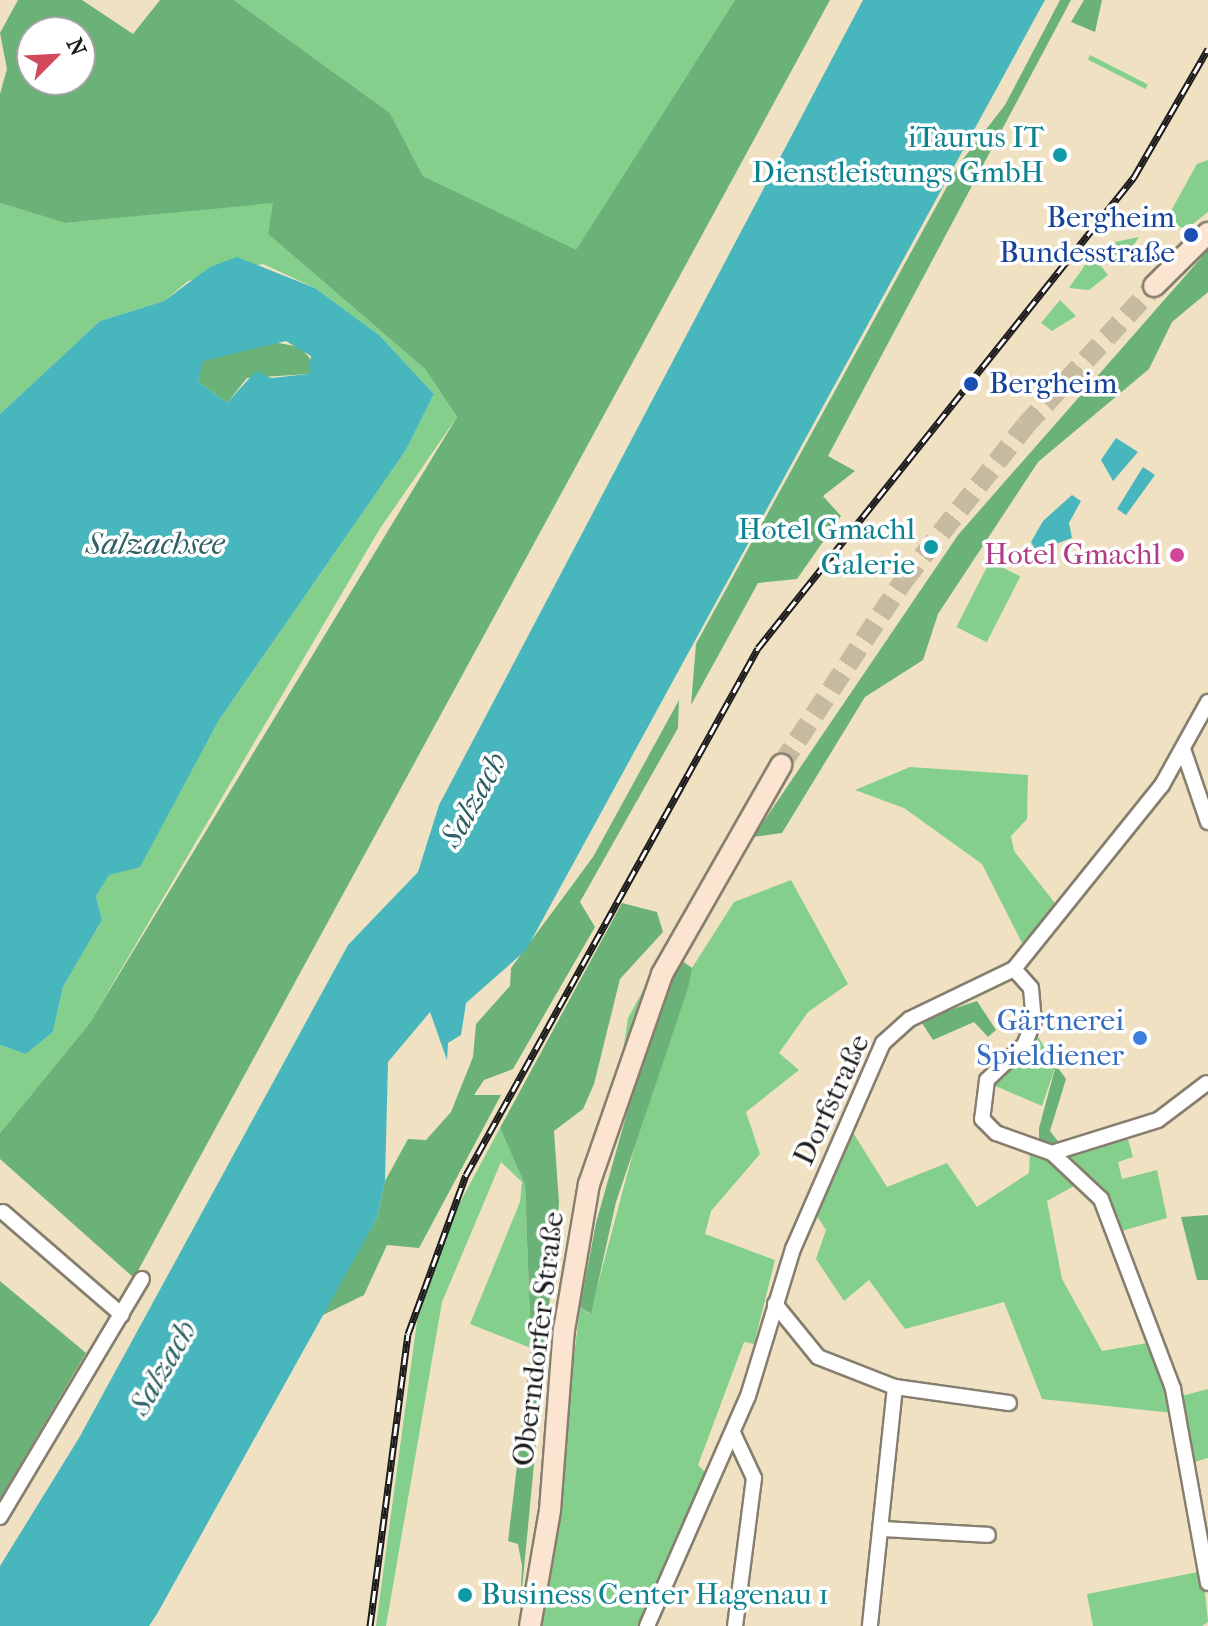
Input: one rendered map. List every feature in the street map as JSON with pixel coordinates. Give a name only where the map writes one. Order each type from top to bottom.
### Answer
[{"type":"main road","points":[[1154,286],[1208,233]]},
{"type":"main road","name":"Oberndorfer Straße","points":[[530,1626],[550,1510],[564,1330],[589,1184],[662,974],[781,765]]},
{"type":"street","name":"Dorfstraße","points":[[647,1626],[733,1433],[775,1304],[883,1043],[910,1019],[1014,969],[1184,752],[1208,702]]},
{"type":"street","points":[[1184,752],[1208,822]]},
{"type":"street","points":[[1014,969],[1031,988],[1034,1020],[1025,1044],[987,1080],[982,1119],[996,1133],[1052,1153],[1101,1199],[1166,1365],[1208,1583]]},
{"type":"street","points":[[1052,1153],[1158,1120],[1207,1083]]},
{"type":"street","points":[[3,1212],[122,1315]]},
{"type":"street","points":[[0,1517],[142,1279]]},
{"type":"street","points":[[775,1304],[818,1357],[895,1387],[1009,1403]]},
{"type":"street","points":[[870,1626],[895,1387]]},
{"type":"street","points":[[733,1433],[754,1478],[735,1626]]},
{"type":"street","points":[[881,1529],[988,1535]]},
{"type":"green space","points":[[18,0],[82,0],[133,34],[160,0],[234,0],[390,113],[423,176],[576,250],[735,0],[830,0],[134,1278],[0,1159],[0,1133],[89,1024],[457,417],[425,369],[268,234],[273,203],[65,223],[0,203],[0,94],[7,69],[0,33]]},
{"type":"green space","points":[[234,0],[735,0],[576,251],[423,176],[390,113]]},
{"type":"green space","points":[[1060,0],[1071,0],[828,456],[855,471],[823,496],[841,516],[797,579],[758,583],[691,705],[696,644],[960,163],[1005,105]]},
{"type":"green space","points":[[1084,0],[1102,0],[1095,32],[1071,22]]},
{"type":"green space","points":[[1090,55],[1148,85],[1146,89],[1088,59]]},
{"type":"green space","points":[[1208,160],[1208,212],[1185,230],[1167,218],[1197,164]]},
{"type":"green space","points":[[274,202],[268,234],[425,369],[457,417],[379,530],[89,1024],[0,1133],[0,1045],[26,1054],[53,1032],[63,987],[102,920],[96,896],[109,874],[140,866],[219,720],[406,450],[434,394],[379,335],[315,288],[263,264],[188,281],[164,301],[100,321],[0,414],[0,203],[65,223]]},
{"type":"green space","points":[[1139,237],[1127,255],[1113,256],[1115,242]]},
{"type":"green space","points":[[1208,250],[1208,292],[1172,322],[1149,369],[1038,462],[938,614],[923,660],[865,697],[782,833],[753,837],[958,535]]},
{"type":"green space","points":[[1092,255],[1108,275],[1089,290],[1069,288]]},
{"type":"green space","points":[[1060,300],[1076,316],[1052,331],[1041,323]]},
{"type":"green space","points":[[268,341],[300,347],[313,362],[309,374],[247,378],[227,403],[198,381],[202,361]]},
{"type":"green space","points":[[990,561],[1020,576],[987,642],[956,627]]},
{"type":"green space","points":[[679,700],[678,728],[580,902],[595,927],[513,1069],[484,1080],[474,1095],[501,1095],[419,1248],[387,1245],[364,1295],[321,1316],[377,1218],[385,1181],[408,1139],[426,1140],[451,1112],[473,1057],[476,1024],[510,986],[511,968],[593,857]]},
{"type":"green space","points":[[910,767],[1028,775],[1027,819],[1011,836],[1014,851],[1058,907],[1022,943],[982,864],[904,808],[855,790]]},
{"type":"green space","points":[[791,880],[848,984],[808,1012],[779,1053],[799,1070],[746,1112],[760,1154],[711,1211],[705,1234],[775,1260],[754,1344],[744,1342],[698,1465],[706,1473],[639,1626],[541,1626],[580,1307],[590,1314],[644,1111],[692,968],[734,902]]},
{"type":"green space","points":[[622,903],[657,912],[663,932],[620,979],[594,1084],[583,1109],[554,1131],[559,1203],[520,1610],[522,1566],[518,1544],[508,1541],[531,1348],[525,1185],[500,1128]]},
{"type":"green space","points":[[681,960],[692,968],[688,988],[616,1202],[591,1314],[580,1307],[596,1223],[645,1049]]},
{"type":"green space","points":[[658,963],[622,1058],[628,1018]]},
{"type":"green space","points":[[977,1001],[996,1030],[988,1037],[974,1022],[933,1040],[920,1020]]},
{"type":"green space","points":[[1035,1032],[1056,1065],[1042,1106],[993,1085],[1025,1055]]},
{"type":"green space","points":[[1056,1065],[1066,1079],[1050,1131],[1061,1145],[1048,1146],[1039,1144],[1039,1128]]},
{"type":"green space","points":[[500,1128],[525,1185],[531,1348],[470,1324],[520,1202],[522,1182],[501,1162],[442,1302],[386,1626],[376,1626],[417,1321],[450,1221]]},
{"type":"green space","points":[[852,1131],[887,1187],[947,1163],[977,1207],[1029,1173],[1030,1150],[1083,1181],[1047,1201],[1062,1279],[1102,1351],[1153,1342],[1173,1413],[1042,1399],[1004,1302],[905,1329],[869,1280],[844,1301],[816,1259],[826,1230],[817,1216]]},
{"type":"green space","points":[[1128,1139],[1133,1157],[1118,1162],[1122,1179],[1157,1170],[1167,1218],[1118,1232],[1098,1185],[1070,1156]]},
{"type":"green space","points":[[1208,1215],[1208,1280],[1197,1280],[1181,1217]]},
{"type":"green space","points":[[0,1281],[86,1353],[0,1499]]},
{"type":"green space","points":[[1208,1389],[1208,1458],[1188,1464],[1178,1397]]},
{"type":"green space","points":[[1203,1571],[1208,1622],[1202,1626],[1093,1626],[1087,1594]]},
{"type":"water","name":"Salzach","points":[[863,0],[1045,0],[526,950],[466,1003],[461,1035],[448,1043],[447,1060],[430,1012],[388,1062],[385,1181],[377,1218],[157,1614],[149,1626],[0,1626],[0,1566],[79,1438],[348,945],[418,872],[439,805]]},
{"type":"water","name":"Salzachsee","points":[[237,257],[315,288],[379,335],[434,394],[406,450],[219,720],[140,867],[109,875],[96,896],[102,920],[63,987],[53,1032],[26,1054],[0,1045],[0,414],[100,321],[164,301],[210,267]],"holes":[[[286,341],[311,356],[309,374],[271,378],[256,371],[227,403],[198,381],[203,361]]]},
{"type":"water","points":[[1116,438],[1138,452],[1113,481],[1101,460]]},
{"type":"water","points":[[1143,467],[1155,475],[1126,515],[1117,509]]},
{"type":"water","points":[[1072,495],[1081,501],[1069,523],[1072,538],[1036,551],[1031,542],[1043,521]]},
{"type":"tunnel","points":[[781,765],[904,580],[1025,426],[1154,286]]},
{"type":"railway","points":[[370,1626],[408,1334],[466,1175],[758,648],[1134,177],[1208,49]]},
{"type":"place","name":"iTaurus IT Dienstleistungs GmbH","points":[[1060,155]]},
{"type":"place","name":"Bergheim Bundesstraße","points":[[1191,235]]},
{"type":"place","name":"Bergheim","points":[[971,384]]},
{"type":"place","name":"Hotel Gmachl Galerie","points":[[931,547]]},
{"type":"place","name":"Hotel Gmachl","points":[[1177,555]]},
{"type":"place","name":"Gärtnerei Spieldiener","points":[[1140,1038]]},
{"type":"place","name":"Business Center Hagenau 1","points":[[465,1595]]}]
